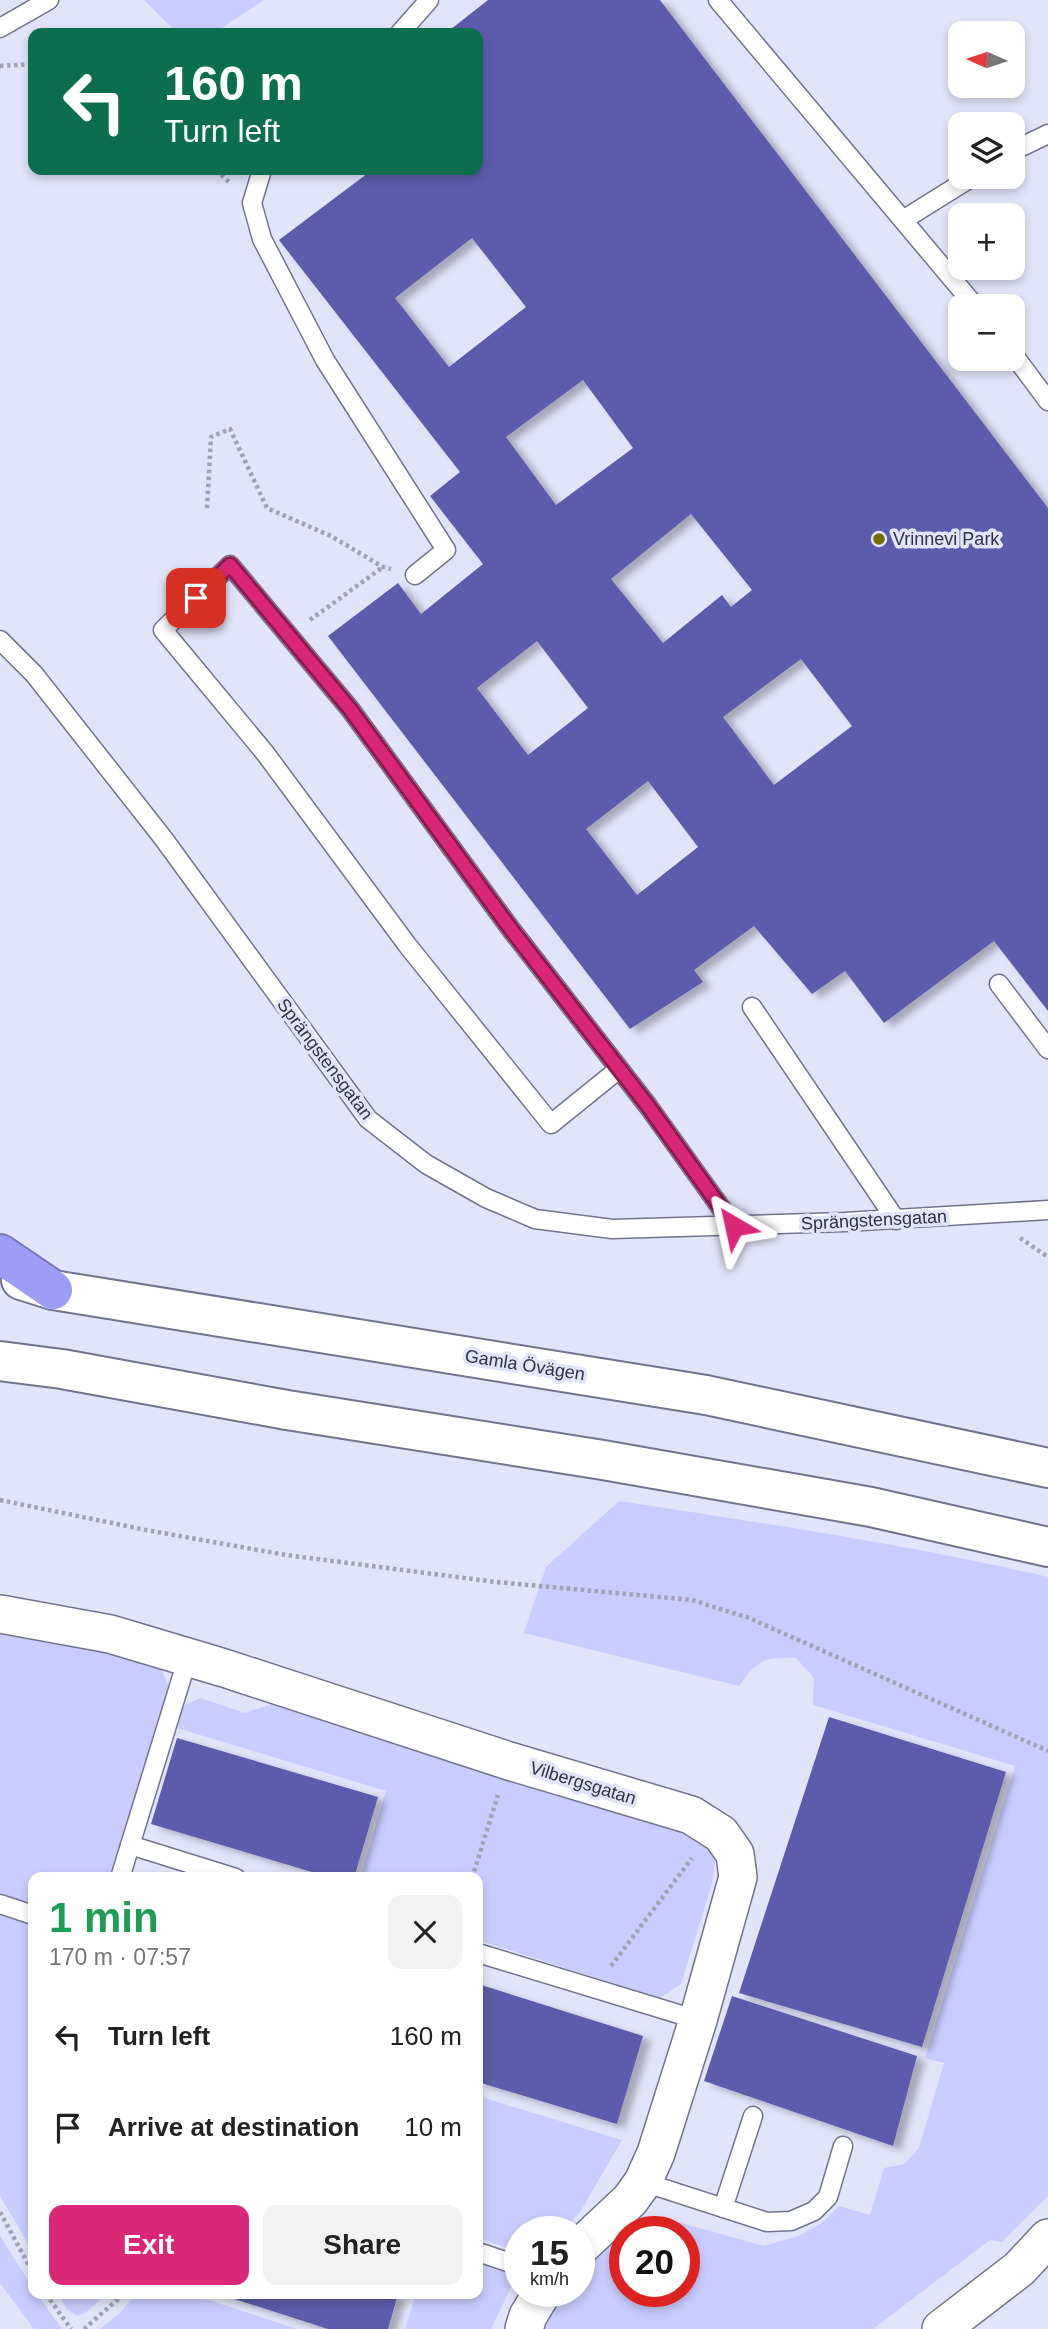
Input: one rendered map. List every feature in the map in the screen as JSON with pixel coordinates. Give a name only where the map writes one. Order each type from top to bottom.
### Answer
[{"type":"highway","points":[[0,1254],[53,1290]]},
{"type":"main road","name":"Gamla Övägen","points":[[0,1273],[53,1290],[706,1395],[1048,1468]]},
{"type":"main road","points":[[0,1361],[62,1369],[287,1410],[630,1464],[871,1507],[1048,1547]]},
{"type":"street","name":"Vilbergsgatan","points":[[0,1614],[110,1634],[188,1657],[509,1761],[691,1815],[721,1834],[735,1854],[738,1877],[698,2020],[656,2152],[643,2182],[630,2200],[595,2233]]},
{"type":"street","points":[[942,2329],[1019,2269],[1048,2238]]},
{"type":"street","points":[[524,2329],[533,2307]]},
{"type":"lane","points":[[0,28],[49,0]]},
{"type":"lane","points":[[404,28],[429,0]]},
{"type":"lane","points":[[718,0],[965,294]]},
{"type":"lane","points":[[1025,145],[1048,134]]},
{"type":"lane","points":[[260,175],[252,203],[262,239],[325,360],[446,550],[415,575]]},
{"type":"lane","points":[[903,220],[953,189]]},
{"type":"lane","points":[[1025,367],[1045,389]]},
{"type":"lane","points":[[619,1069],[551,1124],[408,946],[265,753],[163,630],[230,565],[350,709],[510,928],[619,1069],[734,1226]]},
{"type":"lane","name":"Sprängstensgatan","points":[[0,640],[34,674],[163,838],[368,1119],[426,1164],[486,1198],[536,1219],[612,1229],[896,1220],[1048,1210]]},
{"type":"lane","points":[[999,984],[1048,1049]]},
{"type":"lane","points":[[752,1007],[896,1220]]},
{"type":"lane","points":[[122,1872],[188,1657]]},
{"type":"lane","points":[[130,1845],[217,1872]]},
{"type":"lane","points":[[0,1904],[28,1913]]},
{"type":"lane","points":[[483,1955],[698,2020]]},
{"type":"lane","points":[[723,2208],[753,2116]]},
{"type":"lane","points":[[643,2182],[767,2222],[791,2221],[814,2211],[828,2197],[843,2146]]},
{"type":"lane","points":[[483,2254],[504,2261]]},
{"type":"path","points":[[0,66],[28,64]]},
{"type":"path","points":[[208,508],[211,437],[230,429],[267,508],[331,536],[383,567],[415,575]]},
{"type":"path","points":[[301,627],[383,567]]},
{"type":"path","points":[[0,1500],[286,1555],[496,1582],[692,1600],[748,1618],[1048,1751]]},
{"type":"path","points":[[474,1872],[509,1761]]},
{"type":"path","points":[[594,1989],[714,1829]]},
{"type":"path","points":[[0,2212],[28,2264]]},
{"type":"path","points":[[50,2299],[71,2329]]},
{"type":"path","points":[[85,2329],[118,2299]]},
{"type":"shaded area","points":[[144,0],[264,0],[222,28],[172,28]]},
{"type":"shaded area","points":[[619,1501],[888,1544],[1048,1577],[1048,2196],[1002,2242],[990,2240],[873,2329],[545,2329],[555,2307],[595,2307],[595,2260],[609,2246],[609,2307],[700,2307],[700,2228],[764,2246],[798,2236],[822,2223],[839,2206],[870,2215],[884,2168],[904,2164],[919,2148],[944,2063],[925,2058],[1015,1766],[813,1705],[814,1678],[796,1658],[769,1659],[751,1670],[739,1686],[524,1633],[546,1567]]},
{"type":"shaded area","points":[[0,1626],[159,1664],[170,1689],[113,1872],[28,1872],[28,1904],[0,1896]]},
{"type":"shaded area","points":[[200,1698],[245,1713],[278,1702],[698,1832],[716,1855],[712,1884],[681,1984],[660,1998],[483,1942],[483,1872],[362,1872],[386,1791],[177,1728],[182,1706]]},
{"type":"shaded area","points":[[0,1914],[28,1922],[28,2244],[0,2196]]},
{"type":"shaded area","points":[[483,2098],[622,2140],[576,2216],[504,2216],[504,2247],[483,2240]]},
{"type":"shaded area","points":[[0,2236],[28,2280],[28,2299],[41,2299],[62,2329],[34,2329],[0,2283]]},
{"type":"shaded area","points":[[483,2263],[504,2269],[504,2302],[491,2329],[405,2329],[414,2299],[483,2299]]},
{"type":"shaded area","points":[[61,2299],[101,2299],[85,2313],[77,2316],[67,2309]]},
{"type":"shaded area","points":[[132,2299],[206,2299],[297,2329],[100,2329]]},
{"type":"building","name":"Vrinnevi Park","points":[[488,0],[660,0],[1048,508],[1048,1011],[994,941],[884,1023],[845,971],[812,994],[754,926],[694,970],[703,982],[630,1029],[328,636],[398,583],[421,614],[483,564],[430,496],[460,472],[279,240],[365,175],[483,175],[483,28],[452,28]],"holes":[[[472,238],[526,307],[449,367],[395,298]],[[583,380],[633,448],[556,505],[506,437]],[[691,514],[752,590],[731,607],[722,595],[663,643],[611,579]],[[537,641],[588,708],[528,755],[477,688]],[[801,659],[852,726],[774,785],[723,717]],[[648,781],[698,847],[637,895],[586,829]]]},
{"type":"building","points":[[829,1717],[1006,1772],[922,2047],[739,1993]]},
{"type":"building","points":[[177,1738],[378,1797],[356,1872],[312,1872],[151,1824]]},
{"type":"building","points":[[483,1986],[643,2036],[617,2124],[483,2084]]},
{"type":"building","points":[[732,1996],[917,2056],[893,2146],[704,2081]]},
{"type":"building","points":[[235,2299],[397,2299],[388,2329],[328,2329]]},
{"type":"place","name":"Vrinnevi Park","points":[[879,539]]},
{"type":"route","points":[[196,598],[230,565],[350,709],[510,928],[648,1106],[734,1226]]}]
